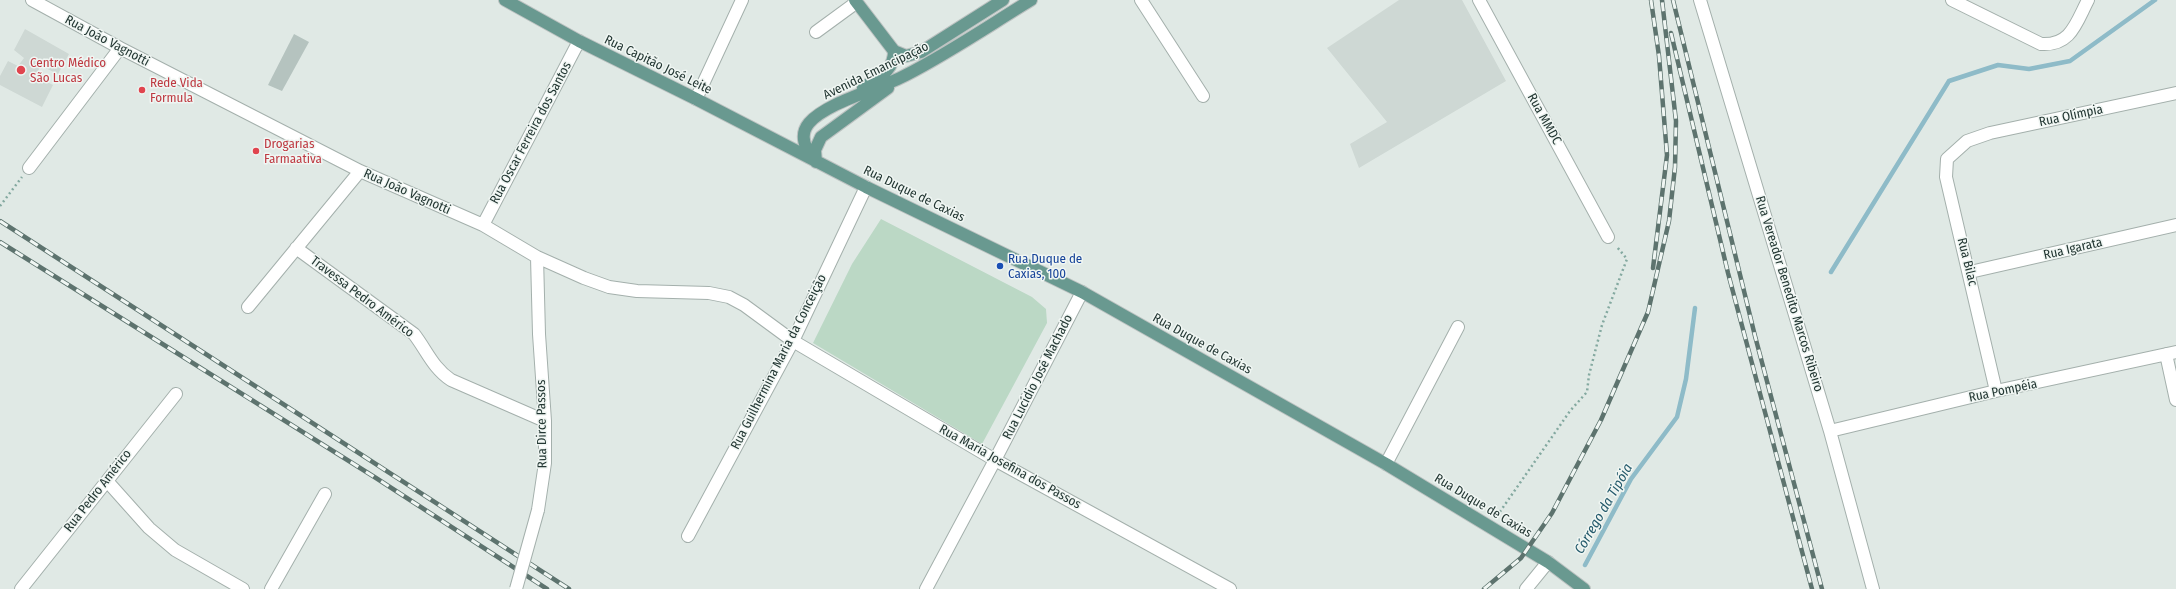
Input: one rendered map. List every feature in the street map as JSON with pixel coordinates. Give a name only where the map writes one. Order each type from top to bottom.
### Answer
[{"type":"main road","name":"Rua Capitão José Leite","points":[[505,0],[579,41],[696,98],[774,139],[804,138]]},
{"type":"main road","name":"Avenida Emancipação","points":[[894,51],[906,56],[921,52],[1003,0]]},
{"type":"main road","name":"Avenida Emancipação","points":[[804,138],[808,124],[816,117],[841,103],[905,76],[1032,0]]},
{"type":"main road","points":[[841,103],[889,70],[894,59],[894,51],[856,1]]},
{"type":"main road","points":[[816,162],[815,150],[821,137],[905,76]]},
{"type":"main road","points":[[804,138],[809,153],[816,162]]},
{"type":"main road","name":"Rua Duque de Caxias","points":[[774,139],[866,187],[1082,292],[1386,464],[1548,562],[1584,589]]},
{"type":"street","name":"Rua João Vagnotti","points":[[32,0],[120,48],[360,171],[483,225],[537,257],[584,278],[609,287],[637,291],[709,293],[729,298],[744,305],[793,341]]},
{"type":"street","points":[[696,98],[742,0]]},
{"type":"street","points":[[1141,0],[1203,96]]},
{"type":"street","name":"Rua MMDC","points":[[1479,0],[1608,237]]},
{"type":"street","name":"Rua Vereador Benedito Marcos Ribeiro","points":[[1700,0],[1830,431],[1873,589]]},
{"type":"street","points":[[1952,0],[2041,44],[2052,44],[2063,40],[2072,32],[2088,0]]},
{"type":"street","points":[[816,32],[856,1]]},
{"type":"street","name":"Rua Oscar Ferreira dos Santos","points":[[483,225],[579,41]]},
{"type":"street","points":[[29,168],[120,48]]},
{"type":"street","name":"Rua Olímpia","points":[[1967,141],[1990,133],[2176,93]]},
{"type":"street","name":"Rua Bilac","points":[[1967,141],[1946,159],[1946,177],[1970,272],[1996,391]]},
{"type":"street","name":"Travessa Pedro Américo","points":[[248,307],[360,171]]},
{"type":"street","name":"Rua Guilhermina Maria da Conceição","points":[[688,536],[793,341],[866,187]]},
{"type":"street","name":"Rua Igarata","points":[[1970,272],[2176,225]]},
{"type":"street","name":"Travessa Pedro Américo","points":[[296,248],[414,334],[439,371],[451,380],[545,421]]},
{"type":"street","name":"Rua Dirce Passos","points":[[516,589],[538,510],[545,463],[545,421],[539,334],[537,257]]},
{"type":"street","name":"Rua Lucídio José Machado","points":[[926,589],[1082,292]]},
{"type":"street","points":[[1386,464],[1458,327]]},
{"type":"street","name":"Rua Maria Josefina dos Passos","points":[[793,341],[995,460],[1230,589]]},
{"type":"street","points":[[2171,353],[2176,400]]},
{"type":"street","name":"Rua Pompéia","points":[[1830,431],[1996,391],[2171,353]]},
{"type":"street","name":"Rua Pedro Américo","points":[[21,589],[176,394]]},
{"type":"street","points":[[107,481],[149,528],[175,550],[243,589]]},
{"type":"street","points":[[271,589],[325,494]]},
{"type":"street","points":[[1526,589],[1548,562]]},
{"type":"path","points":[[0,206],[29,168]]},
{"type":"path","points":[[1490,526],[1557,428],[1587,392],[1602,325],[1627,259],[1608,237]]},
{"type":"shaded area","points":[[1399,0],[1462,0],[1506,81],[1359,168],[1350,144],[1387,122],[1327,48]]},
{"type":"shaded area","name":"Centro Médico São Lucas","points":[[25,29],[69,54],[58,74],[41,66],[35,76],[53,85],[42,107],[0,85],[0,76],[8,61],[18,66],[24,58],[14,50]]},
{"type":"green space","points":[[881,219],[1032,297],[1046,309],[1047,323],[982,444],[813,343],[852,264]]},
{"type":"building","points":[[294,34],[309,42],[282,91],[268,85]]},
{"type":"waterway","points":[[1831,272],[1949,81],[1998,65],[2029,69],[2070,61],[2155,0]]},
{"type":"waterway","name":"Córrego da Tipóia","points":[[1585,565],[1631,479],[1677,417],[1686,379],[1695,308]]},
{"type":"railway","points":[[1651,0],[1659,56],[1667,155],[1653,268]]},
{"type":"railway","points":[[1484,589],[1521,558],[1552,513],[1601,420],[1648,312],[1669,221],[1675,167],[1676,121],[1662,0]]},
{"type":"railway","points":[[1673,0],[1755,336],[1822,589]]},
{"type":"railway","points":[[1671,33],[1728,273],[1812,589]]},
{"type":"railway","points":[[0,221],[569,589]]},
{"type":"railway","points":[[0,242],[376,478],[547,589]]},
{"type":"place","name":"Centro Médico São Lucas","points":[[21,70]]},
{"type":"place","name":"Rede Vida Formula","points":[[142,90]]},
{"type":"place","name":"Drogarias Farmaativa","points":[[256,151]]},
{"type":"place","name":"Rua Duque de Caxias, 100","points":[[1000,266]]}]
